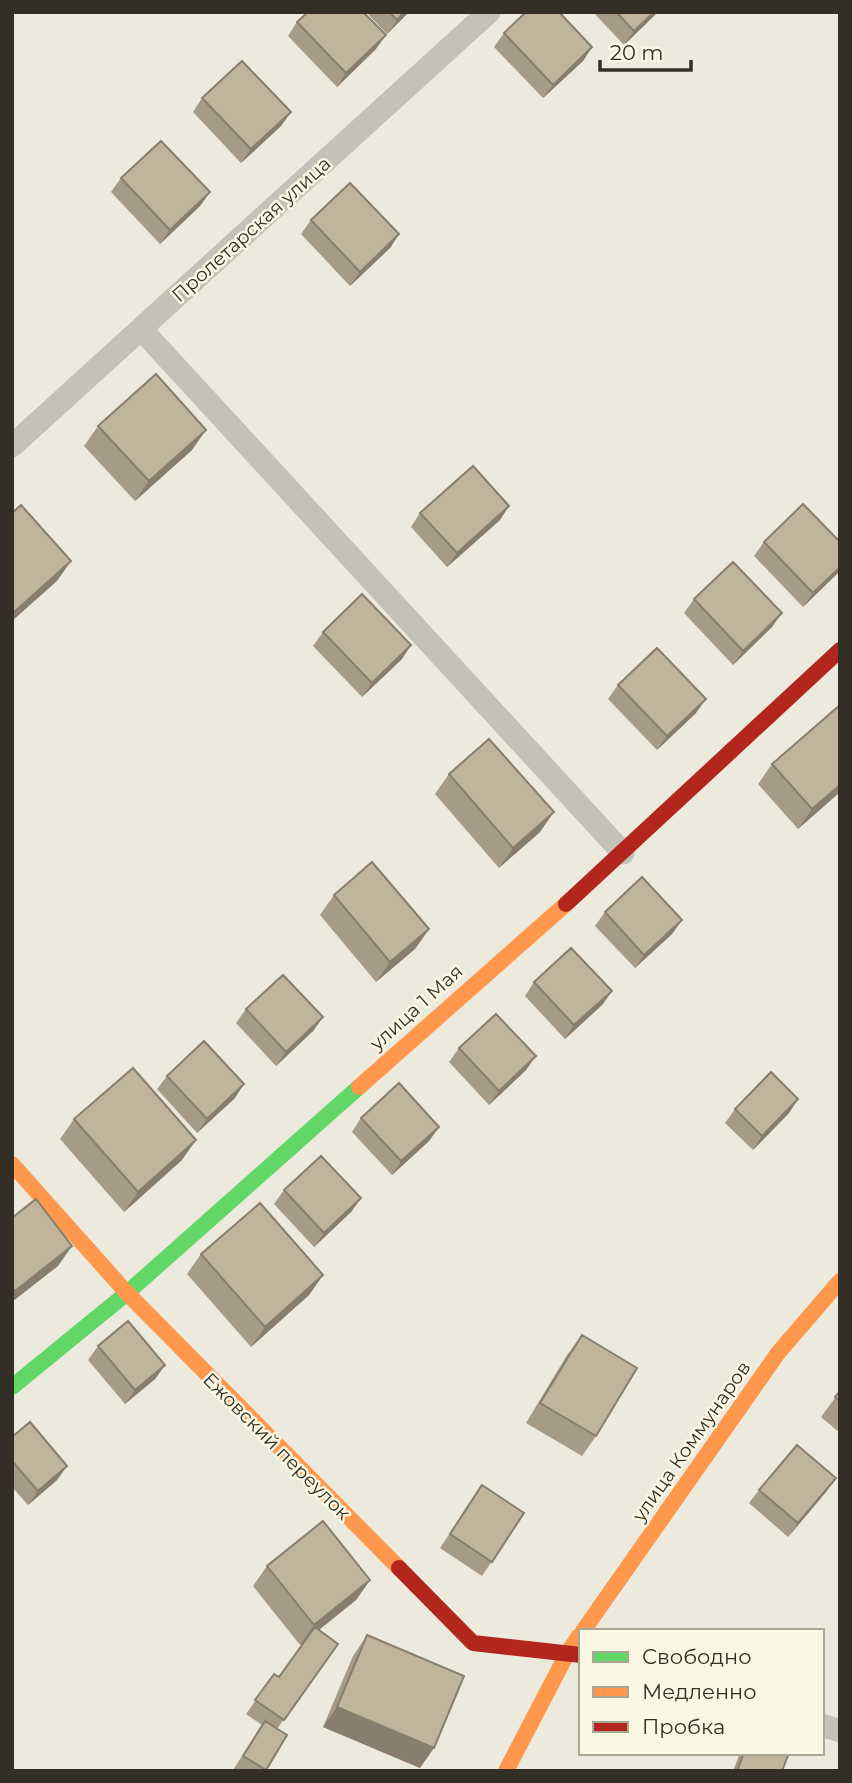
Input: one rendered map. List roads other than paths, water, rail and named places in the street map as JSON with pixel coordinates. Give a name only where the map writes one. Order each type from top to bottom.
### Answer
[{"type":"street","name":"Пролетарская улица","points":[[12,446],[489,12]]},
{"type":"street","points":[[141,329],[623,852]]},
{"type":"street","name":"улица 1 Мая","points":[[12,1387],[127,1293],[623,852],[840,650]]},
{"type":"street","name":"Ежовский переулок","points":[[12,1164],[127,1293],[472,1643],[574,1654]]},
{"type":"street","name":"улица Коммунаров","points":[[584,1629],[778,1353],[840,1281]]},
{"type":"street","name":"улица Коммунаров","points":[[506,1771],[574,1654]]}]
